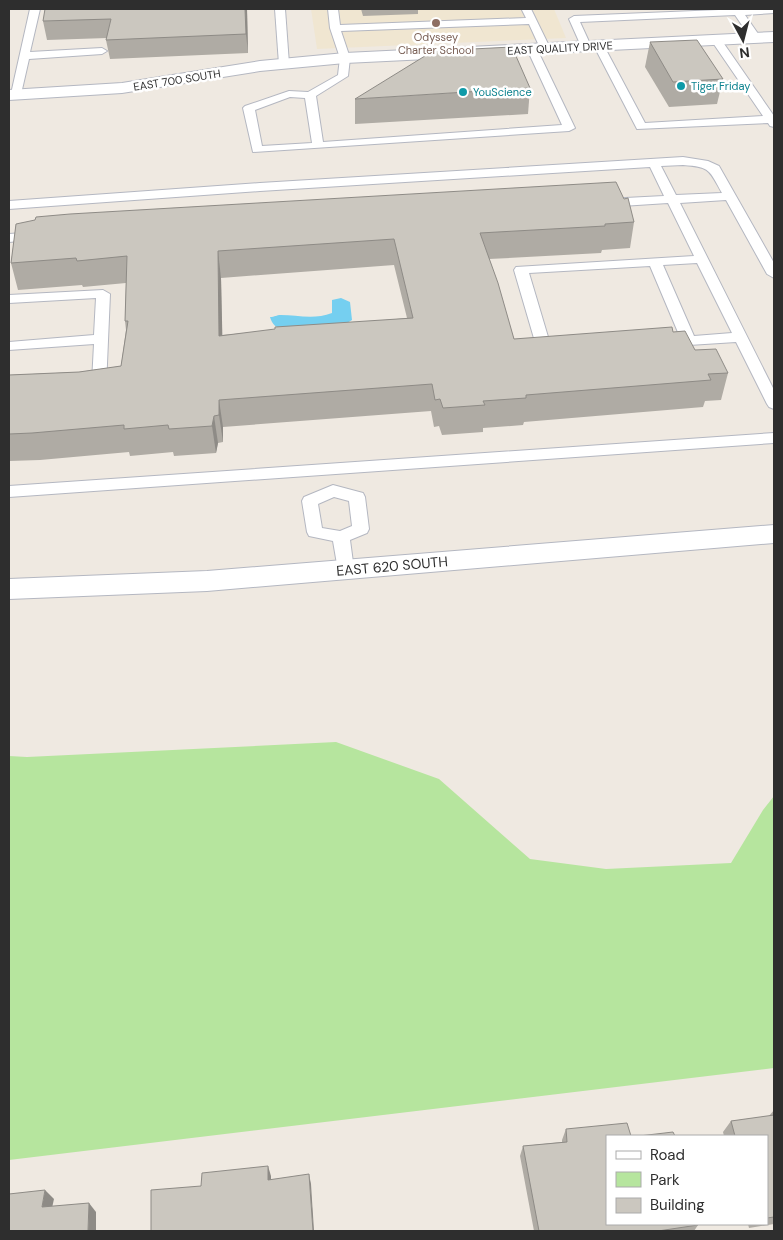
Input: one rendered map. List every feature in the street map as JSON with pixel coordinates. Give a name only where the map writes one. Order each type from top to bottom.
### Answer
[{"type":"street","name":"EAST QUALITY DRIVE","points":[[345,58],[774,38]]},
{"type":"street","name":"EAST 700 SOUTH","points":[[12,94],[122,88],[284,64],[345,58]]},
{"type":"street","name":"EAST 620 SOUTH","points":[[9,589],[207,581],[774,534]]},
{"type":"lane","points":[[12,94],[24,56],[35,9]]},
{"type":"lane","points":[[280,9],[284,64]]},
{"type":"lane","points":[[333,9],[335,28],[345,58],[343,76],[310,94],[289,94],[249,108],[257,150],[569,128],[539,48],[527,9]]},
{"type":"lane","points":[[569,9],[640,127],[773,121]]},
{"type":"lane","points":[[574,20],[774,10]]},
{"type":"lane","points":[[738,12],[756,38]]},
{"type":"lane","points":[[335,28],[532,21]]},
{"type":"lane","points":[[716,40],[773,121]]},
{"type":"lane","points":[[24,56],[102,51]]},
{"type":"lane","points":[[310,94],[318,146]]},
{"type":"lane","points":[[9,205],[291,189],[683,162],[711,165],[715,168],[774,274]]},
{"type":"lane","points":[[654,163],[774,404]]},
{"type":"lane","points":[[594,203],[731,196]]},
{"type":"lane","points":[[9,238],[48,235]]},
{"type":"lane","points":[[564,350],[545,352],[521,270],[702,259]]},
{"type":"lane","points":[[655,262],[689,340]]},
{"type":"lane","points":[[9,299],[103,294],[99,387],[81,388]]},
{"type":"lane","points":[[651,344],[741,337]]},
{"type":"lane","points":[[9,346],[101,339]]},
{"type":"lane","points":[[9,492],[774,438]]},
{"type":"lane","points":[[332,469],[334,491]]},
{"type":"lane","points":[[334,491],[357,497],[361,529],[341,537],[316,532],[312,522],[310,501],[334,491]]},
{"type":"lane","points":[[341,537],[346,570]]},
{"type":"shaded area","name":"Odyssey Charter School","points":[[311,9],[554,9],[566,38],[317,49]]},
{"type":"green space","points":[[336,742],[439,779],[530,859],[606,869],[731,863],[763,810],[774,796],[774,1068],[9,1160],[9,756],[27,757]]},
{"type":"water","points":[[341,298],[350,302],[352,320],[347,323],[284,330],[275,325],[270,317],[281,315],[312,317],[325,315],[332,313],[332,300]]},
{"type":"building","points":[[45,9],[245,9],[246,34],[106,40],[111,19],[43,21]]},
{"type":"building","points":[[697,40],[723,79],[673,82],[650,42]]},
{"type":"building","points":[[512,47],[530,88],[355,99],[433,51]]},
{"type":"building","points":[[616,182],[624,199],[628,198],[634,222],[605,224],[605,226],[480,233],[498,283],[514,339],[672,327],[673,332],[685,331],[695,350],[716,349],[728,373],[708,374],[711,380],[526,395],[526,398],[483,401],[485,405],[443,408],[440,399],[435,400],[432,384],[219,400],[219,415],[214,416],[212,426],[169,429],[168,425],[124,429],[124,425],[9,434],[9,375],[79,372],[121,366],[128,321],[125,321],[127,256],[77,261],[76,258],[11,263],[16,224],[35,220],[36,217]],"holes":[[[394,239],[413,318],[275,327],[275,329],[219,336],[218,251]]]},
{"type":"building","points":[[774,1115],[774,1217],[768,1218],[768,1135],[735,1135],[731,1121]]},
{"type":"building","points":[[627,1123],[631,1135],[606,1135],[606,1225],[698,1225],[658,1231],[539,1231],[523,1146],[567,1142],[566,1129]]},
{"type":"building","points":[[673,1132],[674,1135],[648,1135]]},
{"type":"building","points":[[268,1166],[268,1180],[309,1174],[313,1231],[151,1231],[151,1190],[201,1186],[202,1173]]},
{"type":"building","points":[[45,1190],[42,1207],[89,1203],[88,1231],[9,1231],[9,1194]]},
{"type":"place","name":"Odyssey Charter School","points":[[436,23]]},
{"type":"place","name":"Tiger Friday","points":[[681,86]]},
{"type":"place","name":"YouScience","points":[[463,92]]}]
